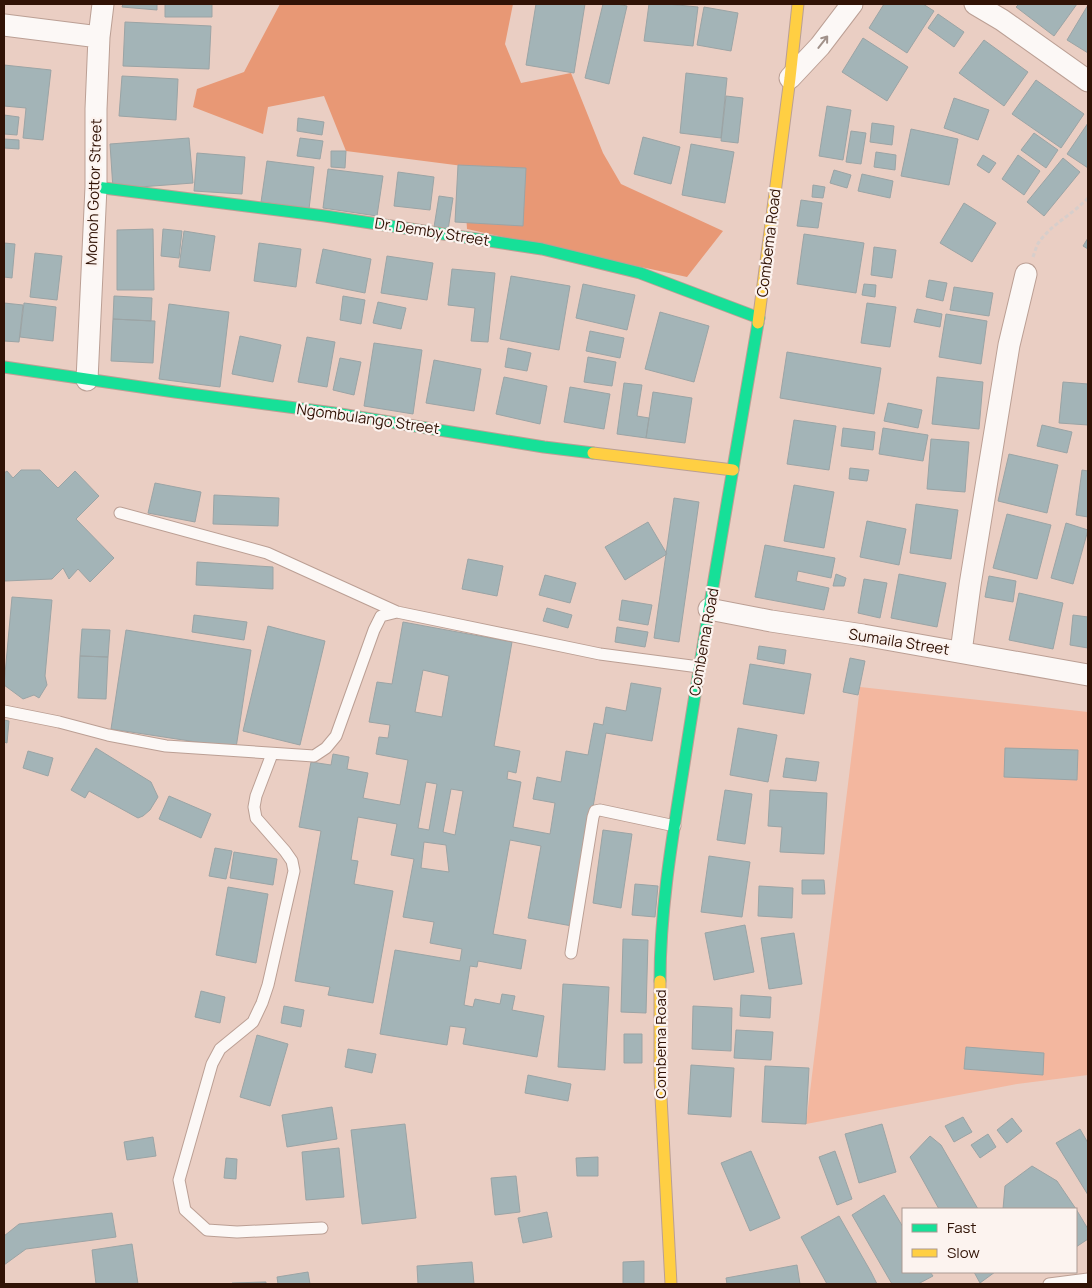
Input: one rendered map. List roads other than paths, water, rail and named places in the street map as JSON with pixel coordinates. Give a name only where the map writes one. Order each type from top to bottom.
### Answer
[{"type":"street","name":"Momoh Gottor Street","points":[[88,380],[96,187],[96,109],[99,37],[104,4]]},
{"type":"street","name":"Combema Road","points":[[672,1284],[660,1078],[660,956],[666,884],[699,667],[759,318],[798,4]]},
{"type":"street","points":[[790,78],[820,46],[852,4]]},
{"type":"street","points":[[975,4],[1002,20],[1088,81]]},
{"type":"street","points":[[4,25],[99,37]]},
{"type":"street","name":"Dr. Demby Street","points":[[96,187],[325,216],[542,249],[640,273],[759,318]]},
{"type":"street","points":[[960,652],[1009,345],[1026,274]]},
{"type":"street","name":"Ngombulango Street","points":[[4,367],[334,413],[544,447],[733,470]]},
{"type":"street","name":"Sumaila Street","points":[[709,610],[1088,674]]},
{"type":"lane","points":[[120,513],[267,553],[397,612],[600,654],[699,667]]},
{"type":"lane","points":[[4,712],[166,746],[314,756],[326,748],[336,736],[374,630],[381,616],[397,612]]},
{"type":"lane","points":[[272,754],[256,796],[254,807],[256,818],[285,851],[292,861],[294,871],[268,985],[262,1003],[253,1022],[220,1049],[212,1064],[179,1180],[185,1210],[206,1230],[237,1232],[322,1228]]},
{"type":"lane","points":[[571,953],[595,811],[600,810],[676,826]]},
{"type":"lane","points":[[1049,1284],[1088,1279]]}]
